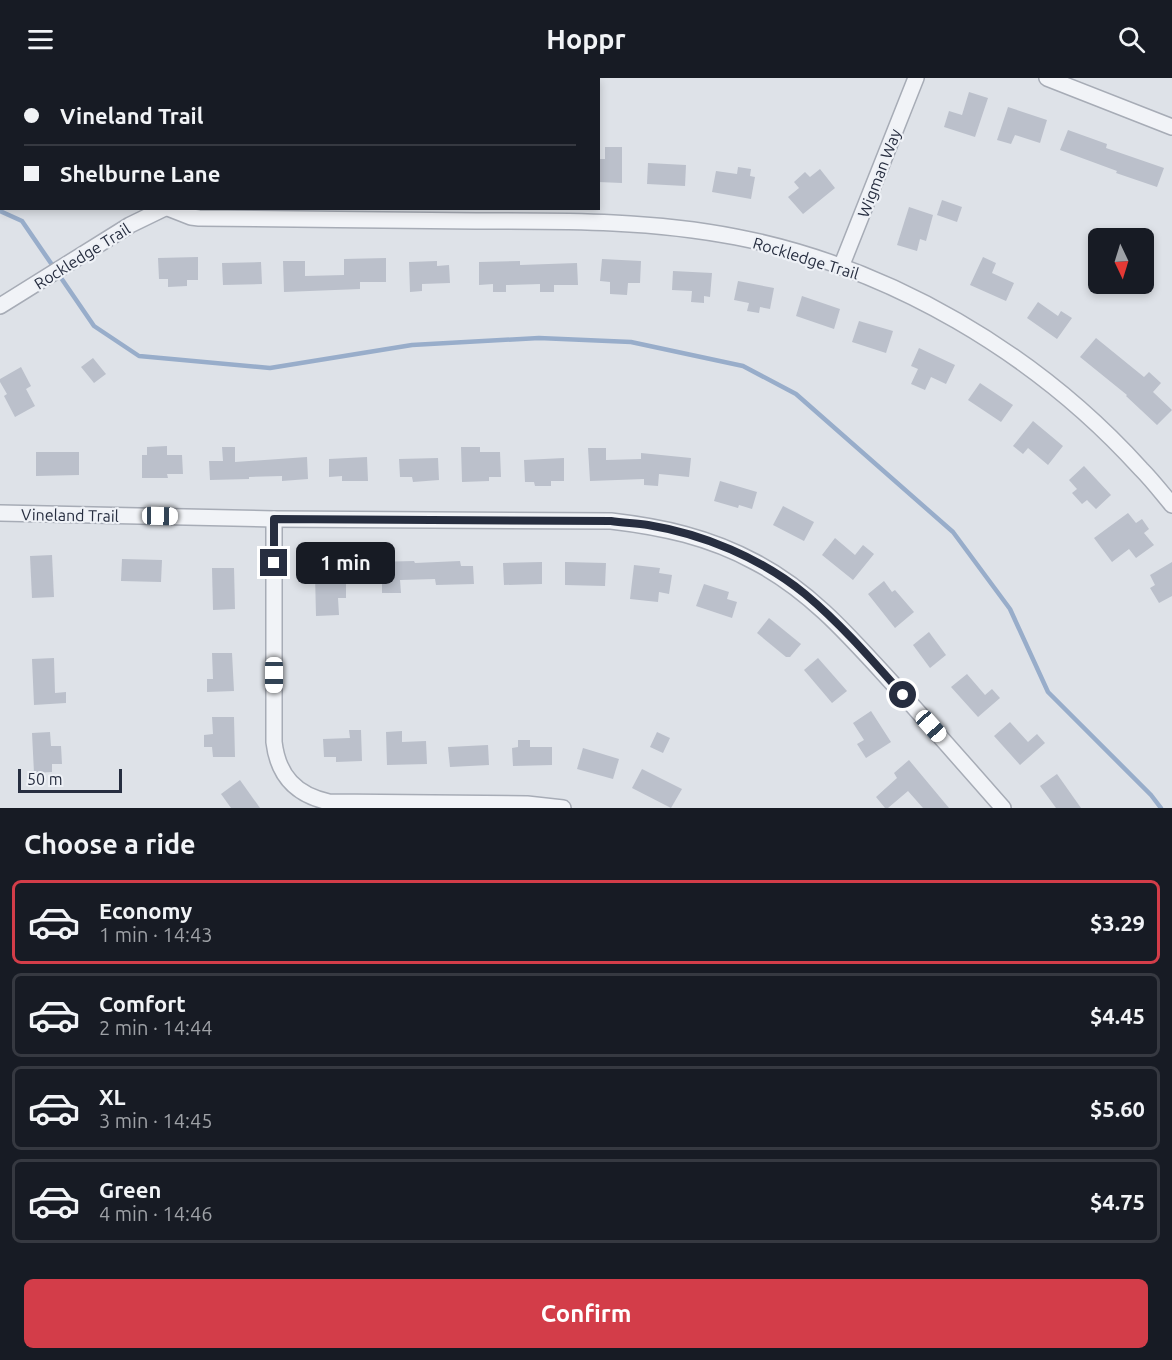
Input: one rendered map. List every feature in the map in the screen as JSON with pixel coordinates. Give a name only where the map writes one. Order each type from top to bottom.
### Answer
[{"type":"street","name":"Wigman Way","points":[[841,267],[916,78]]},
{"type":"street","points":[[1047,78],[1172,127]]},
{"type":"street","name":"Rockledge Trail","points":[[0,306],[130,225],[163,210]]},
{"type":"street","name":"Rockledge Trail","points":[[172,210],[199,218],[361,220],[414,214],[668,226],[739,238],[801,254],[876,281],[939,311],[993,342],[1076,406],[1120,446],[1172,505]]},
{"type":"street","name":"Vineland Trail","points":[[0,513],[274,519],[611,521],[647,525],[682,533],[722,546],[755,562],[804,593],[848,634],[1003,808]]},
{"type":"street","points":[[274,519],[274,742],[282,771],[297,788],[307,795],[329,802],[527,804],[563,808]]},
{"type":"building","points":[[969,92],[988,98],[975,137],[944,127],[949,111],[962,115]]},
{"type":"building","points":[[1008,107],[1047,120],[1040,143],[1015,135],[1011,144],[997,140]]},
{"type":"building","points":[[1068,130],[1107,144],[1106,148],[1164,168],[1157,187],[1060,150]]},
{"type":"building","points":[[605,147],[622,147],[622,183],[600,182],[600,159],[605,159]]},
{"type":"building","points":[[648,163],[686,165],[685,186],[647,184]]},
{"type":"building","points":[[738,167],[751,169],[750,176],[755,177],[751,199],[712,192],[716,171],[737,174]]},
{"type":"building","points":[[820,169],[835,188],[803,214],[788,197],[799,188],[794,182],[805,172],[810,177]]},
{"type":"building","points":[[942,200],[962,207],[957,222],[937,215]]},
{"type":"building","points":[[909,207],[933,215],[926,241],[920,239],[917,251],[897,245]]},
{"type":"building","points":[[198,257],[198,280],[187,280],[187,286],[168,287],[168,279],[159,279],[158,258]]},
{"type":"building","points":[[983,257],[996,263],[992,273],[1014,283],[1006,301],[970,285]]},
{"type":"building","points":[[386,258],[386,282],[360,282],[360,289],[284,292],[283,261],[305,261],[305,276],[344,275],[344,259]]},
{"type":"building","points":[[602,259],[641,261],[640,283],[628,283],[627,295],[610,294],[610,282],[600,281]]},
{"type":"building","points":[[437,261],[437,266],[449,265],[450,283],[422,284],[422,291],[410,292],[409,262]]},
{"type":"building","points":[[520,261],[520,265],[577,263],[578,285],[554,285],[554,292],[540,292],[540,284],[506,285],[506,292],[493,292],[493,284],[479,285],[479,262]]},
{"type":"building","points":[[261,262],[262,284],[223,285],[222,263]]},
{"type":"building","points":[[673,271],[712,273],[710,297],[704,296],[704,303],[691,302],[692,291],[672,290]]},
{"type":"building","points":[[738,281],[774,288],[770,309],[760,307],[759,313],[747,311],[749,303],[734,300]]},
{"type":"building","points":[[802,296],[840,309],[834,329],[796,316]]},
{"type":"building","points":[[1038,302],[1058,316],[1061,311],[1072,318],[1057,339],[1027,318]]},
{"type":"building","points":[[859,321],[893,331],[886,353],[852,342]]},
{"type":"building","points":[[1096,338],[1144,377],[1149,372],[1161,383],[1153,392],[1172,410],[1157,425],[1127,395],[1080,357]]},
{"type":"building","points":[[919,348],[955,365],[946,384],[931,377],[925,390],[911,384],[918,369],[911,366]]},
{"type":"building","points":[[93,358],[106,374],[94,383],[81,367]]},
{"type":"building","points":[[21,367],[31,386],[26,389],[35,406],[15,417],[4,396],[7,394],[0,379]]},
{"type":"building","points":[[980,383],[1013,405],[1001,422],[968,400]]},
{"type":"building","points":[[1033,421],[1063,446],[1048,465],[1028,448],[1023,454],[1013,446]]},
{"type":"building","points":[[167,446],[167,455],[182,455],[183,474],[167,474],[168,478],[142,478],[142,455],[147,455],[147,447]]},
{"type":"building","points":[[222,447],[235,447],[235,462],[307,457],[308,479],[282,481],[282,476],[210,480],[209,461],[223,461]]},
{"type":"building","points":[[461,447],[480,447],[480,452],[500,452],[501,477],[489,477],[489,481],[462,482]]},
{"type":"building","points":[[588,448],[606,448],[606,460],[641,459],[641,453],[691,458],[689,477],[659,474],[658,486],[644,485],[644,479],[590,481]]},
{"type":"building","points":[[36,452],[79,452],[79,475],[36,476]]},
{"type":"building","points":[[367,457],[368,481],[342,481],[342,476],[329,477],[329,459]]},
{"type":"building","points":[[438,458],[439,480],[413,482],[412,477],[400,477],[399,459]]},
{"type":"building","points":[[564,458],[564,481],[551,481],[551,486],[535,486],[534,482],[525,482],[524,460]]},
{"type":"building","points":[[1084,466],[1111,495],[1096,509],[1087,500],[1082,504],[1072,493],[1077,489],[1069,480]]},
{"type":"building","points":[[720,481],[757,492],[752,509],[739,505],[738,508],[714,501]]},
{"type":"building","points":[[783,506],[814,522],[804,541],[773,525]]},
{"type":"building","points":[[1128,513],[1136,523],[1142,519],[1149,529],[1144,533],[1154,545],[1136,558],[1129,549],[1112,562],[1094,538]]},
{"type":"building","points":[[835,538],[855,555],[863,545],[874,554],[853,580],[822,555]]},
{"type":"building","points":[[52,555],[54,597],[32,598],[30,556]]},
{"type":"building","points":[[122,559],[162,560],[161,582],[121,581]]},
{"type":"building","points":[[320,560],[338,560],[339,582],[346,582],[346,598],[338,598],[339,615],[316,616],[315,574],[321,573]]},
{"type":"building","points":[[414,561],[415,563],[460,561],[461,566],[473,566],[474,584],[436,585],[435,579],[400,580],[401,593],[382,593],[382,580],[374,580],[373,562]]},
{"type":"building","points":[[542,562],[542,584],[504,585],[503,563]]},
{"type":"building","points":[[565,562],[606,563],[605,586],[565,585]]},
{"type":"building","points":[[1172,562],[1172,596],[1159,603],[1150,588],[1155,585],[1150,575]]},
{"type":"building","points":[[634,565],[660,568],[659,573],[672,575],[669,594],[659,592],[658,602],[630,599]]},
{"type":"building","points":[[212,568],[234,568],[235,609],[213,610]]},
{"type":"building","points":[[884,581],[892,592],[895,590],[914,612],[895,628],[868,594]]},
{"type":"building","points":[[704,584],[729,592],[727,599],[737,602],[732,618],[696,606]]},
{"type":"building","points":[[769,618],[801,644],[790,657],[786,657],[757,633]]},
{"type":"building","points":[[929,632],[946,655],[930,668],[913,645]]},
{"type":"building","points":[[212,653],[232,653],[234,691],[207,692],[207,679],[213,679]]},
{"type":"building","points":[[54,658],[55,693],[66,692],[66,703],[34,705],[32,659]]},
{"type":"building","points":[[818,658],[847,691],[832,703],[804,670]]},
{"type":"building","points":[[967,674],[985,695],[992,689],[1000,698],[978,717],[951,687]]},
{"type":"building","points":[[871,711],[891,742],[866,758],[857,744],[864,740],[853,723]]},
{"type":"building","points":[[212,717],[234,717],[235,757],[213,757],[212,747],[204,747],[204,735],[213,734]]},
{"type":"building","points":[[1010,722],[1028,742],[1037,734],[1045,743],[1020,765],[994,736]]},
{"type":"building","points":[[349,730],[361,730],[362,761],[336,762],[336,757],[324,757],[323,739],[350,738]]},
{"type":"building","points":[[402,731],[402,742],[426,741],[427,764],[387,765],[386,732]]},
{"type":"building","points":[[50,732],[51,746],[61,746],[62,764],[52,764],[52,772],[34,773],[32,733]]},
{"type":"building","points":[[657,732],[670,738],[663,753],[650,747]]},
{"type":"building","points":[[518,740],[530,740],[530,747],[552,747],[552,765],[513,766],[512,748],[518,747]]},
{"type":"building","points":[[488,745],[489,765],[450,767],[448,747]]},
{"type":"building","points":[[583,748],[619,759],[613,779],[577,769]]},
{"type":"building","points":[[909,760],[949,808],[923,808],[908,791],[885,808],[876,797],[897,778],[894,773]]},
{"type":"building","points":[[642,769],[682,789],[671,808],[632,788]]},
{"type":"building","points":[[1057,774],[1081,808],[1056,808],[1040,786]]},
{"type":"building","points":[[240,780],[260,808],[231,808],[221,794]]},
{"type":"waterway","points":[[0,211],[22,221],[94,326],[139,356],[270,368],[412,345],[539,338],[631,342],[743,366],[796,394],[953,532],[1010,609],[1048,692],[1151,795],[1161,808]]},
{"type":"route","points":[[274,563],[274,519],[611,521],[647,525],[722,546],[776,574],[804,593],[848,634],[903,695]]}]
